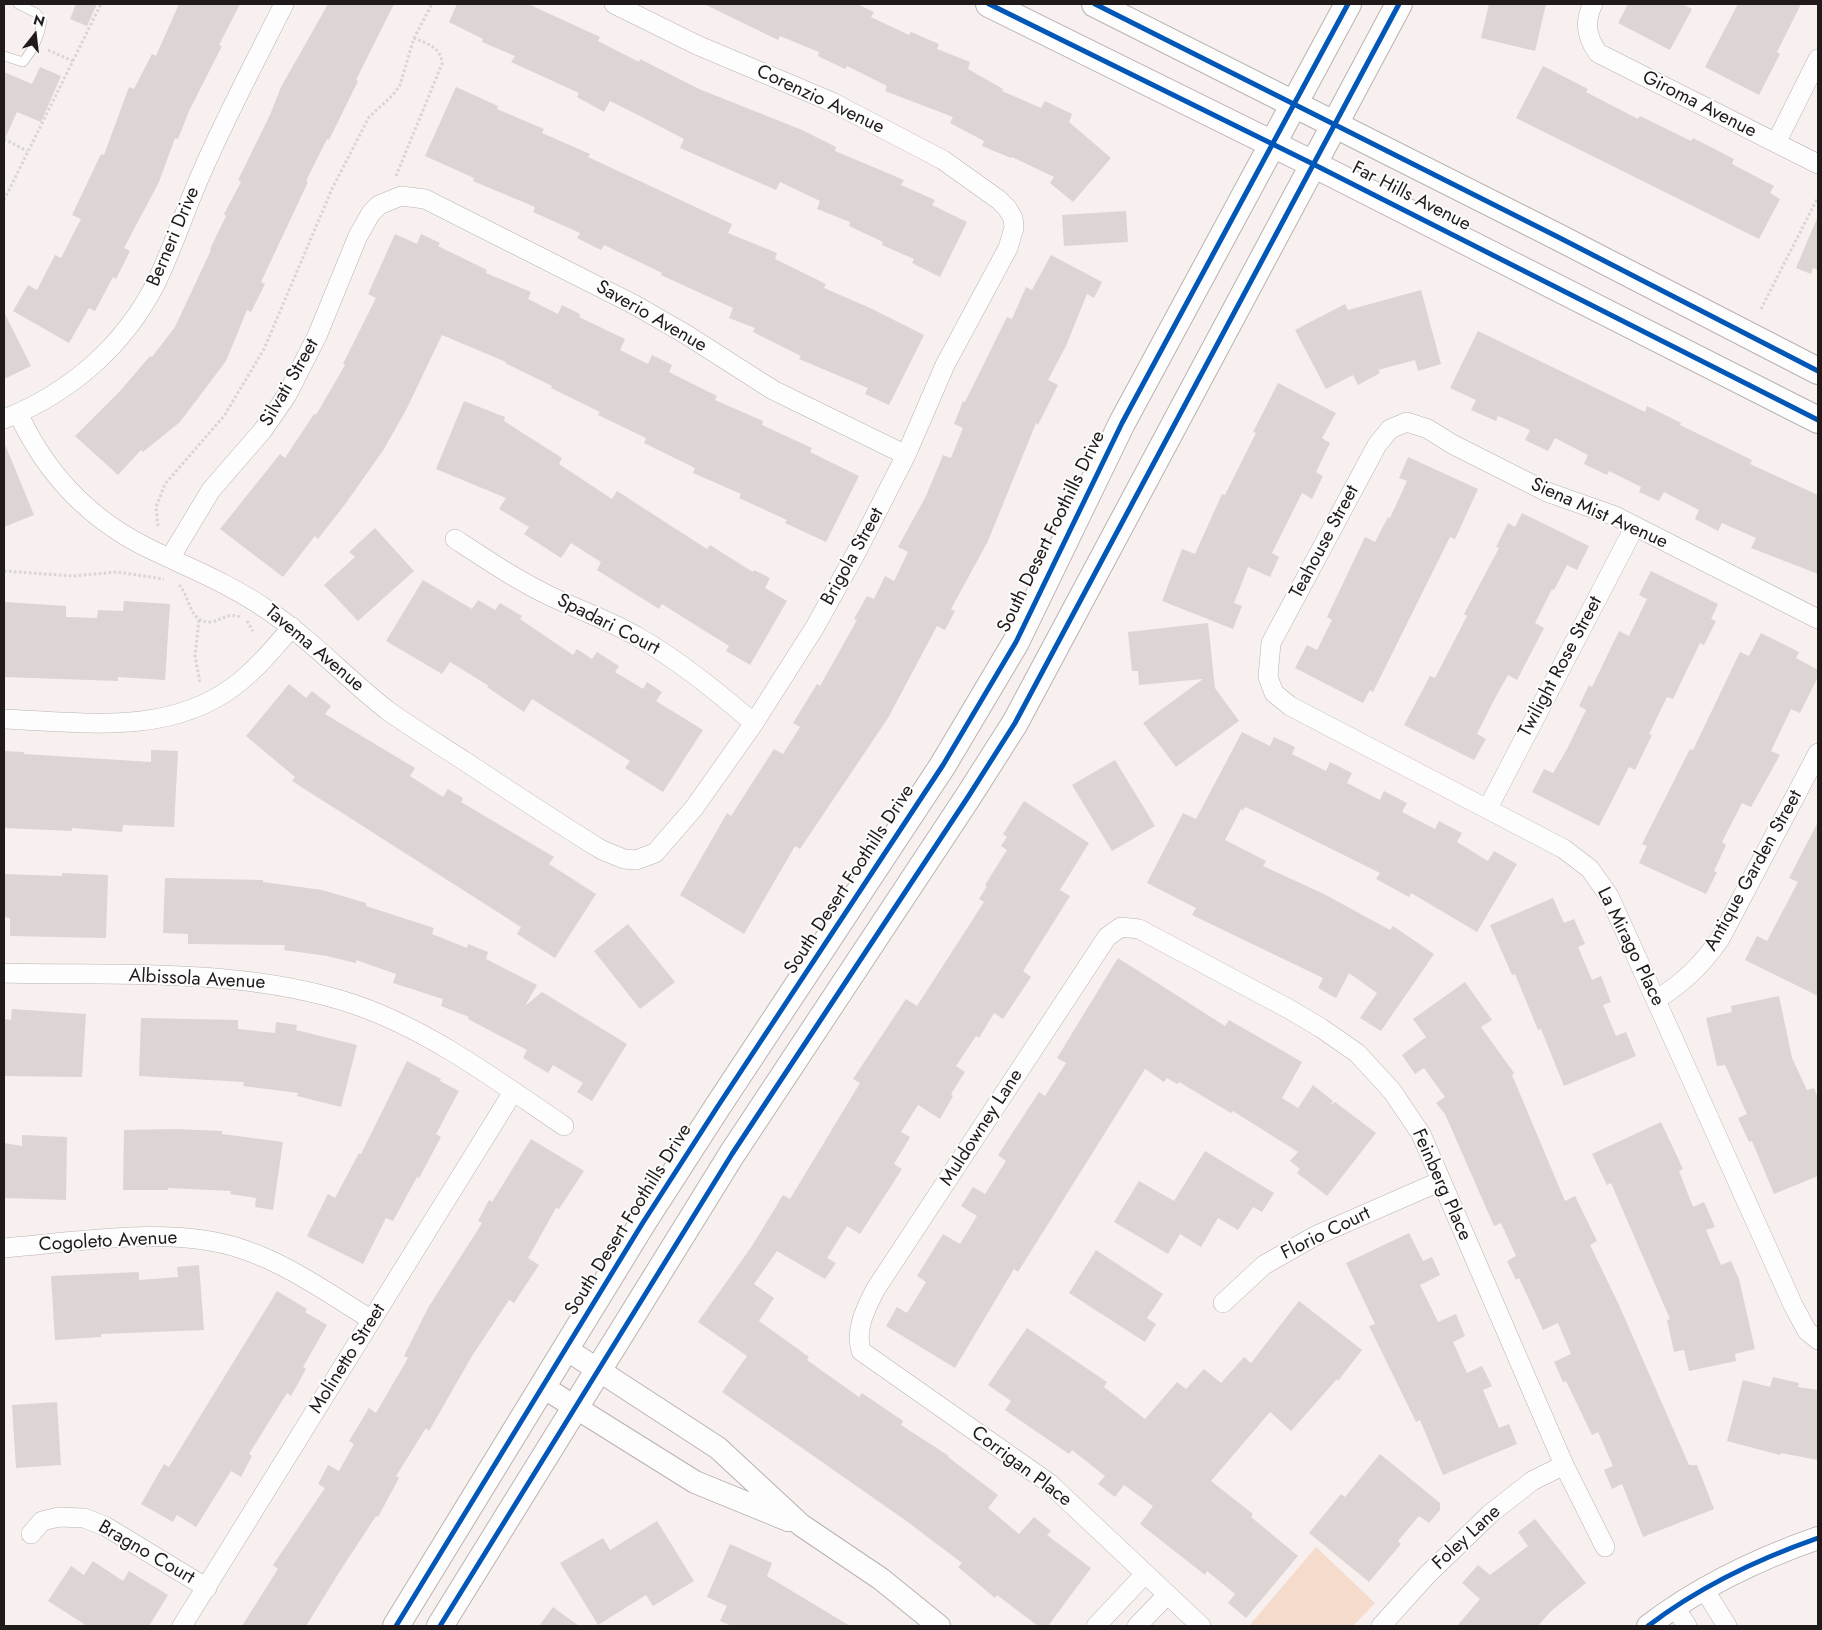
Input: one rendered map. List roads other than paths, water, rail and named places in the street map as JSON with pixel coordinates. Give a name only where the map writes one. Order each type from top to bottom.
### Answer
[{"type":"main road","name":"Far Hills Avenue","points":[[989,4],[1282,124],[1818,371]]},
{"type":"main road","name":"Far Hills Avenue","points":[[1095,4],[1282,124],[1324,144],[1818,420]]},
{"type":"main road","name":"South Desert Foothills Drive","points":[[396,1626],[718,1106],[943,765],[1011,650],[1122,423],[1348,4]]},
{"type":"main road","points":[[440,1626],[485,1556],[574,1406],[732,1154],[968,797],[1014,723],[1399,4]]},
{"type":"street","name":"Berneri Drive","points":[[11,416],[50,397],[84,373],[112,346],[138,314],[157,281],[214,145],[284,4]]},
{"type":"street","name":"Corenzio Avenue","points":[[614,4],[697,46],[832,102],[925,150],[999,200],[1013,218]]},
{"type":"street","name":"Giroma Avenue","points":[[1592,4],[1587,18],[1588,37],[1598,52],[1608,59],[1818,164]]},
{"type":"street","points":[[1776,143],[1818,59]]},
{"type":"street","name":"Saverio Avenue","points":[[390,199],[400,196],[425,199],[643,309],[773,390],[906,455]]},
{"type":"street","name":"Silvati Street","points":[[170,558],[206,498],[263,430],[287,395],[317,336],[364,224],[379,205],[390,199]]},
{"type":"street","name":"Brigola Street","points":[[636,860],[656,853],[664,846],[694,808],[754,723],[830,601],[906,455],[937,380],[1008,248],[1012,238],[1013,218]]},
{"type":"street","name":"Tavema Avenue","points":[[11,416],[34,444],[49,468],[78,500],[120,532],[237,590],[292,627],[390,711],[602,850],[618,857],[636,860]]},
{"type":"street","name":"Siena Mist Avenue","points":[[1407,422],[1428,429],[1452,444],[1547,492],[1615,516],[1818,619]]},
{"type":"street","name":"Teahouse Street","points":[[1268,677],[1271,643],[1366,466],[1390,429],[1407,422]]},
{"type":"street","name":"Twilight Rose Street","points":[[1488,808],[1635,526]]},
{"type":"street","name":"Spadari Court","points":[[455,539],[527,584],[619,626],[660,650],[706,683],[754,723]]},
{"type":"street","points":[[4,719],[132,722],[168,717],[184,712],[209,702],[232,688],[260,663],[292,627]]},
{"type":"street","name":"La Mirago Place","points":[[1268,677],[1274,692],[1290,706],[1564,849],[1590,869],[1609,896],[1793,1305],[1808,1331],[1818,1340]]},
{"type":"street","name":"Antique Garden Street","points":[[1656,1000],[1684,982],[1704,961],[1720,939],[1818,753]]},
{"type":"street","name":"Feinberg Place","points":[[1121,927],[1139,929],[1321,1028],[1357,1053],[1392,1091],[1421,1134],[1564,1465],[1605,1547]]},
{"type":"street","name":"Muldowney Lane","points":[[857,1338],[865,1310],[876,1290],[1107,937],[1121,927]]},
{"type":"street","name":"Albissola Avenue","points":[[4,973],[222,978],[315,993],[357,1006],[398,1023],[514,1092],[564,1126]]},
{"type":"street","name":"Molinetto Street","points":[[182,1626],[514,1092]]},
{"type":"street","name":"Florio Court","points":[[1223,1303],[1264,1265],[1315,1236],[1440,1180]]},
{"type":"street","name":"Cogoleto Avenue","points":[[4,1248],[164,1235],[206,1239],[242,1249],[276,1263],[372,1320]]},
{"type":"street","name":"Corrigan Place","points":[[857,1338],[861,1352],[1049,1484],[1201,1626]]},
{"type":"street","points":[[566,1349],[718,1448],[801,1525],[881,1579],[939,1626]]},
{"type":"street","points":[[543,1387],[696,1482],[801,1525]]},
{"type":"street","name":"Foley Lane","points":[[1381,1626],[1427,1575],[1490,1514],[1532,1481],[1564,1465]]},
{"type":"street","name":"Bragno Court","points":[[31,1534],[42,1521],[59,1517],[84,1518],[105,1526],[207,1588]]},
{"type":"street","points":[[1648,1626],[1704,1589],[1739,1570],[1818,1538]]},
{"type":"street","points":[[1096,1626],[1145,1574]]},
{"type":"street","points":[[1704,1589],[1727,1626]]},
{"type":"street","points":[[1138,1626],[1167,1595]]},
{"type":"street","points":[[1675,1608],[1687,1626]]},
{"type":"lane","points":[[4,56],[22,62],[29,55],[41,30],[42,21],[36,13],[18,4]]}]
